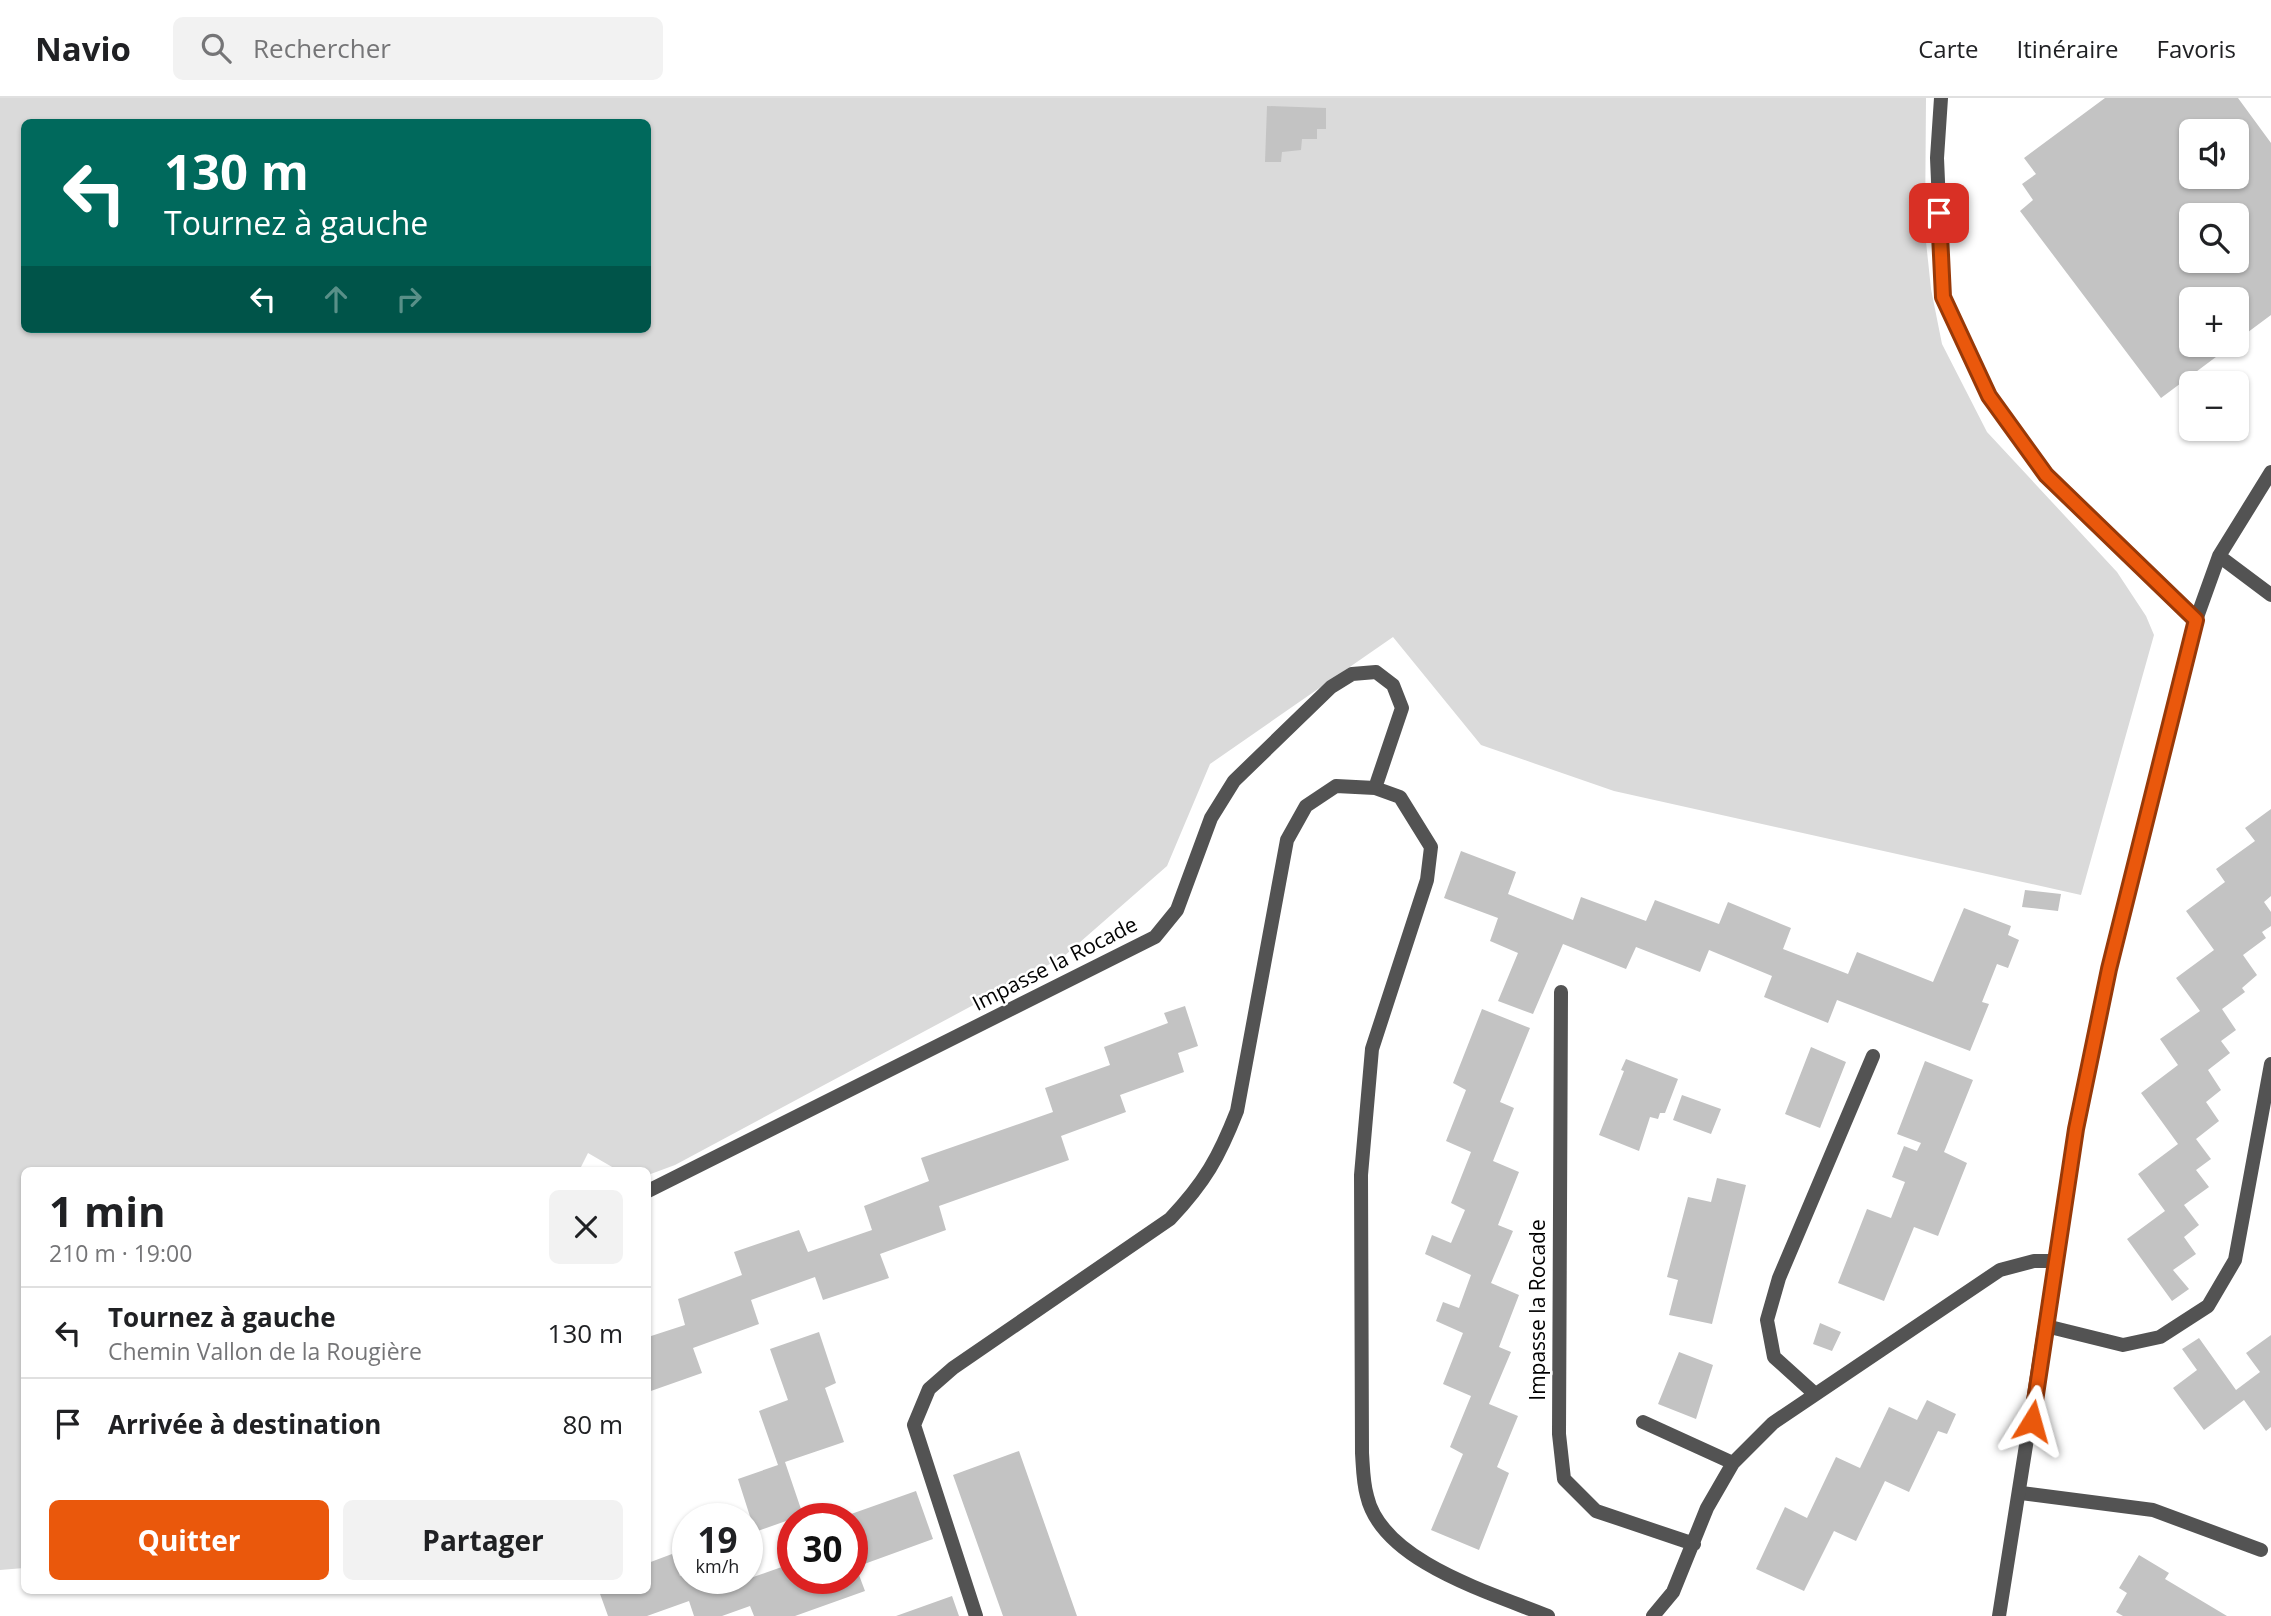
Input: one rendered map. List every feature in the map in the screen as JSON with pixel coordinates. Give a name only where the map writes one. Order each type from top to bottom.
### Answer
[{"type":"street","points":[[1941,98],[1937,158],[1943,297],[1989,396],[2046,475],[2196,620]]},
{"type":"street","points":[[1999,1616],[2021,1493],[2076,1129],[2109,969],[2196,620],[2220,556],[2271,472]]},
{"type":"street","points":[[2220,556],[2271,595]]},
{"type":"street","name":"Impasse la Rocade","points":[[651,1189],[1155,937],[1177,910],[1211,818],[1234,781],[1331,687],[1352,674],[1376,672],[1393,685],[1402,708],[1376,788]]},
{"type":"street","points":[[976,1616],[914,1425],[929,1389],[953,1368],[1170,1219],[1200,1187],[1221,1152],[1237,1111],[1287,840],[1306,806],[1336,786],[1376,788],[1400,797],[1431,847],[1427,880],[1372,1049],[1361,1175],[1362,1453],[1367,1498],[1391,1539],[1436,1570],[1548,1616]]},
{"type":"street","name":"Impasse la Rocade","points":[[1561,992],[1559,1434],[1564,1479],[1597,1511],[1694,1544]]},
{"type":"street","points":[[1815,1394],[1774,1357],[1767,1320],[1779,1278],[1873,1056]]},
{"type":"street","points":[[2046,1326],[2123,1345],[2160,1337],[2208,1306],[2235,1260],[2271,1064]]},
{"type":"street","points":[[1653,1616],[1673,1592],[1707,1508],[1733,1463],[1773,1423],[2000,1270],[2034,1261],[2056,1261]]},
{"type":"street","points":[[1643,1422],[1733,1463]]},
{"type":"street","points":[[2021,1493],[2153,1510],[2261,1550]]},
{"type":"shaded area","points":[[0,98],[1926,98],[1925,232],[1931,289],[1942,344],[1987,432],[2117,572],[2146,616],[2154,635],[2081,895],[1614,791],[1481,745],[1393,637],[1210,764],[1167,866],[1063,957],[675,1165],[651,1174],[651,1167],[612,1167],[588,1153],[581,1167],[21,1167],[21,1568],[0,1570]]},
{"type":"building","points":[[2105,98],[2238,98],[2271,143],[2271,315],[2249,331],[2249,287],[2179,287],[2179,357],[2216,357],[2197,371],[2179,371],[2179,385],[2161,398],[2020,211],[2033,200],[2022,184],[2036,174],[2024,158]]},
{"type":"building","points":[[1267,106],[1326,108],[1326,129],[1317,129],[1317,139],[1302,139],[1301,150],[1282,152],[1281,162],[1265,162]]},
{"type":"building","points":[[2271,809],[2271,896],[2264,902],[2271,912],[2271,926],[2262,932],[2266,938],[2243,955],[2257,975],[2242,988],[2245,992],[2222,1009],[2236,1030],[2221,1041],[2230,1053],[2208,1070],[2221,1090],[2206,1102],[2219,1121],[2196,1139],[2211,1159],[2196,1170],[2209,1187],[2184,1205],[2199,1225],[2184,1237],[2196,1254],[2173,1270],[2189,1289],[2172,1301],[2127,1239],[2165,1211],[2138,1174],[2178,1144],[2141,1093],[2178,1065],[2160,1039],[2200,1011],[2176,978],[2214,950],[2186,911],[2225,882],[2216,869],[2255,841],[2245,828]]},
{"type":"building","points":[[1461,851],[1516,872],[1508,894],[1573,920],[1581,897],[1646,921],[1655,900],[1719,924],[1728,902],[1791,928],[1783,949],[1848,974],[1857,952],[1933,982],[1964,908],[2011,926],[2008,935],[2019,940],[2008,968],[1997,964],[1982,1002],[1989,1004],[1970,1051],[1837,1000],[1828,1023],[1764,997],[1772,976],[1709,950],[1700,972],[1636,947],[1626,969],[1563,944],[1533,1014],[1498,1001],[1518,953],[1490,941],[1498,918],[1444,898]]},
{"type":"building","points":[[2025,890],[2061,894],[2058,911],[2022,907]]},
{"type":"building","points":[[1185,1006],[1198,1046],[1178,1053],[1184,1072],[1120,1095],[1126,1112],[1061,1136],[1069,1160],[939,1206],[946,1230],[880,1254],[889,1278],[823,1300],[815,1277],[751,1300],[759,1324],[693,1348],[702,1373],[651,1391],[651,1336],[685,1325],[678,1299],[742,1275],[734,1252],[799,1230],[808,1252],[872,1230],[864,1206],[929,1181],[921,1158],[1053,1112],[1045,1088],[1110,1065],[1104,1047],[1168,1023],[1164,1013]]},
{"type":"building","points":[[1482,1009],[1530,1028],[1500,1102],[1514,1108],[1493,1161],[1519,1172],[1498,1225],[1513,1231],[1491,1283],[1519,1295],[1499,1347],[1511,1352],[1489,1404],[1518,1416],[1497,1467],[1509,1473],[1479,1550],[1431,1530],[1463,1454],[1450,1447],[1471,1396],[1443,1384],[1463,1333],[1436,1321],[1443,1302],[1459,1308],[1471,1275],[1425,1254],[1432,1235],[1451,1243],[1465,1210],[1451,1203],[1471,1152],[1446,1141],[1466,1090],[1453,1083]]},
{"type":"building","points":[[1811,1047],[1846,1062],[1820,1128],[1785,1114]]},
{"type":"building","points":[[1626,1059],[1678,1079],[1665,1113],[1660,1113],[1658,1119],[1650,1117],[1639,1151],[1599,1135],[1624,1071],[1621,1070]]},
{"type":"building","points":[[1925,1061],[1973,1080],[1944,1152],[1967,1163],[1938,1236],[1914,1227],[1884,1301],[1838,1283],[1867,1209],[1891,1218],[1905,1182],[1892,1177],[1904,1146],[1917,1151],[1921,1143],[1897,1134]]},
{"type":"building","points":[[1682,1095],[1721,1109],[1711,1134],[1673,1120]]},
{"type":"building","points":[[1717,1178],[1746,1185],[1712,1324],[1669,1315],[1678,1280],[1667,1277],[1688,1197],[1711,1202]]},
{"type":"building","points":[[1820,1323],[1841,1332],[1832,1351],[1813,1344]]},
{"type":"building","points":[[819,1332],[836,1383],[825,1388],[844,1442],[785,1462],[799,1503],[777,1503],[777,1524],[763,1529],[763,1503],[746,1503],[738,1479],[778,1465],[759,1411],[788,1400],[770,1349]]},
{"type":"building","points":[[2271,1335],[2271,1427],[2266,1431],[2244,1400],[2204,1430],[2173,1388],[2197,1370],[2182,1349],[2199,1338],[2236,1390],[2260,1372],[2246,1353]]},
{"type":"building","points":[[1679,1352],[1713,1365],[1696,1419],[1658,1404]]},
{"type":"building","points":[[1927,1400],[1956,1414],[1947,1434],[1938,1431],[1909,1492],[1885,1481],[1856,1541],[1834,1531],[1804,1591],[1756,1569],[1785,1507],[1807,1518],[1836,1457],[1860,1468],[1889,1407],[1917,1420]]},
{"type":"building","points":[[1019,1451],[1077,1616],[1003,1616],[953,1475]]},
{"type":"building","points":[[916,1491],[933,1539],[868,1563],[868,1508]]},
{"type":"building","points":[[672,1554],[672,1594],[763,1594],[763,1574],[777,1569],[777,1594],[857,1594],[795,1616],[754,1616],[750,1606],[722,1616],[694,1616],[689,1601],[647,1616],[608,1616],[600,1594],[651,1594],[651,1562]]},
{"type":"building","points":[[2139,1555],[2169,1573],[2165,1579],[2227,1616],[2123,1616],[2116,1612],[2127,1593],[2119,1588]]},
{"type":"building","points":[[952,1596],[959,1616],[896,1616]]},
{"type":"route","points":[[1939,213],[1943,297],[1989,396],[2046,475],[2196,620],[2109,969],[2076,1129],[2032,1421]]}]
